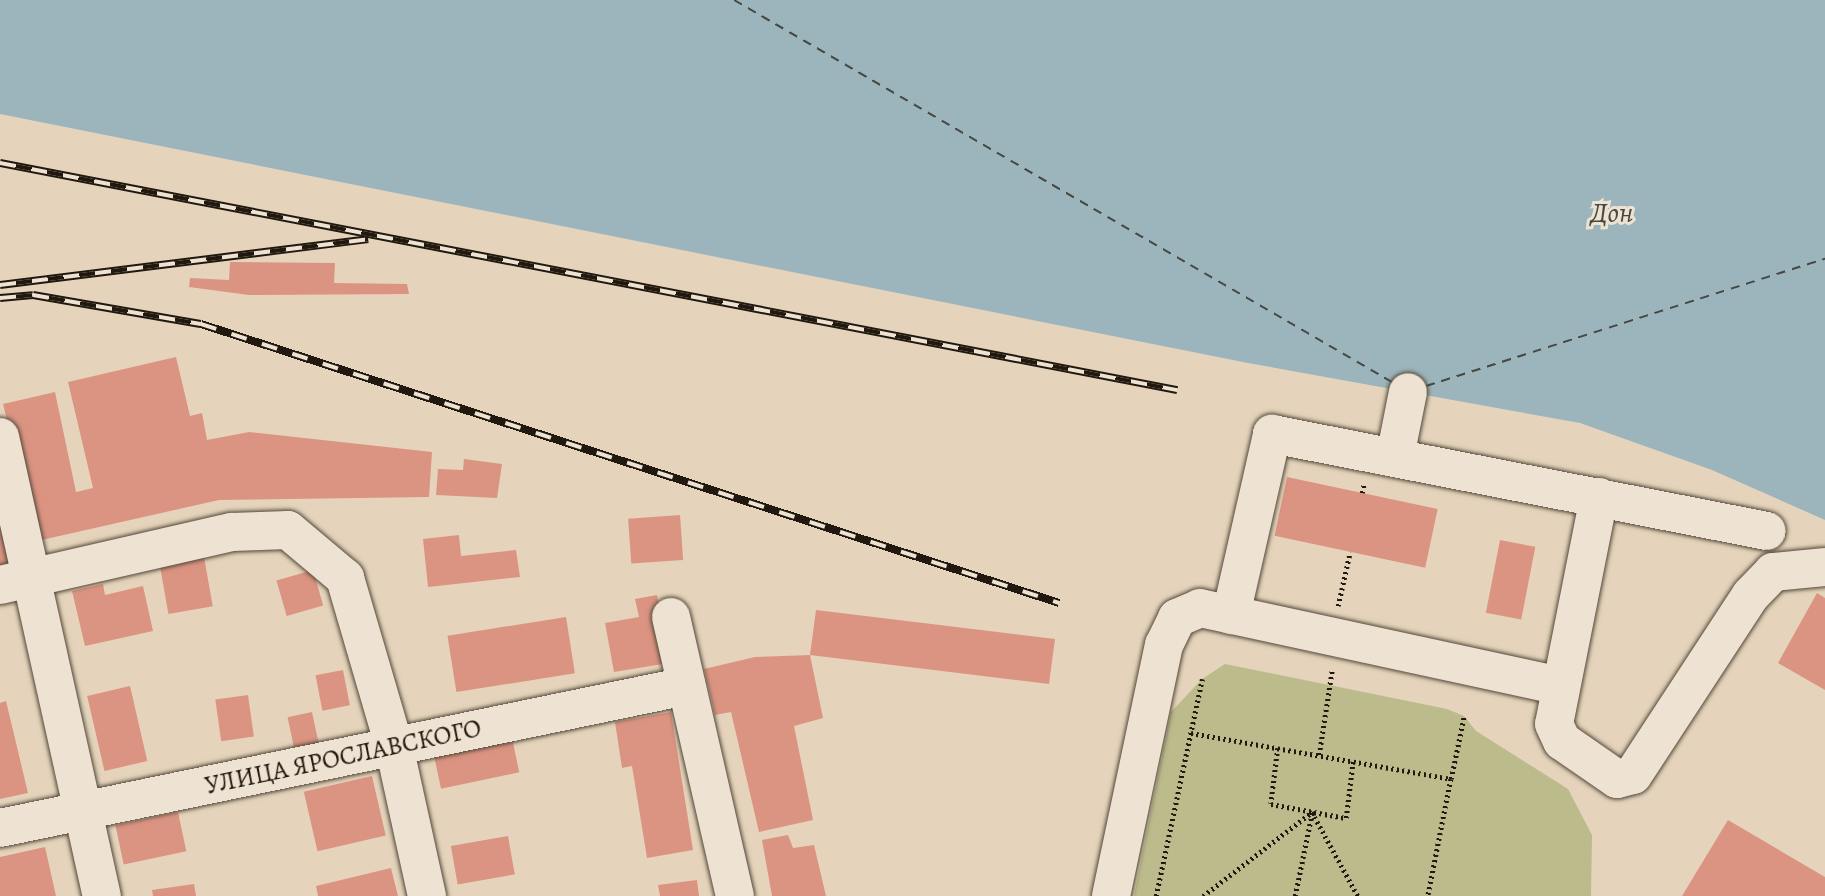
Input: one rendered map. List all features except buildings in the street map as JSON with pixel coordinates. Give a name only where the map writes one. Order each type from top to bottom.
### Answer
[{"type":"street","points":[[1395,457],[1409,392]]},
{"type":"street","points":[[1231,615],[1272,433],[1767,531]]},
{"type":"street","points":[[0,436],[15,582],[82,811],[102,896]]},
{"type":"street","points":[[1599,497],[1561,686],[1556,734],[1617,779],[1626,780],[1751,595],[1773,572],[1825,567]]},
{"type":"street","points":[[15,582],[232,532],[288,530],[345,578],[394,746],[427,896]]},
{"type":"street","points":[[1111,896],[1164,645],[1177,618],[1200,608],[1561,686]]},
{"type":"street","points":[[671,617],[735,896]]},
{"type":"street","name":"УЛИЦА ЯРОСЛАВСКОГО","points":[[0,828],[686,686]]},
{"type":"path","points":[[1156,896],[1202,679]]},
{"type":"path","points":[[1319,755],[1332,685]]},
{"type":"path","points":[[1428,896],[1451,779],[1458,765],[1464,716]]},
{"type":"path","points":[[1191,733],[1451,779]]},
{"type":"path","points":[[1278,748],[1271,804],[1346,818],[1353,761]]},
{"type":"path","points":[[1203,896],[1312,812]]},
{"type":"path","points":[[1295,896],[1312,812]]},
{"type":"path","points":[[1312,812],[1357,896]]},
{"type":"green space","points":[[1225,664],[1447,709],[1464,716],[1476,731],[1568,789],[1592,835],[1591,896],[1134,896],[1171,712],[1202,679]]},
{"type":"water","name":"Дон","points":[[0,0],[1825,0],[1825,520],[1712,470],[1580,423],[1248,363],[0,114]]},
{"type":"ferry route","points":[[734,0],[1392,382]]},
{"type":"ferry route","points":[[1426,386],[1825,259]]},
{"type":"railway","points":[[0,163],[1177,390]]},
{"type":"railway","points":[[0,285],[368,239]]},
{"type":"railway","points":[[0,298],[33,295],[201,324],[1059,603]]}]
